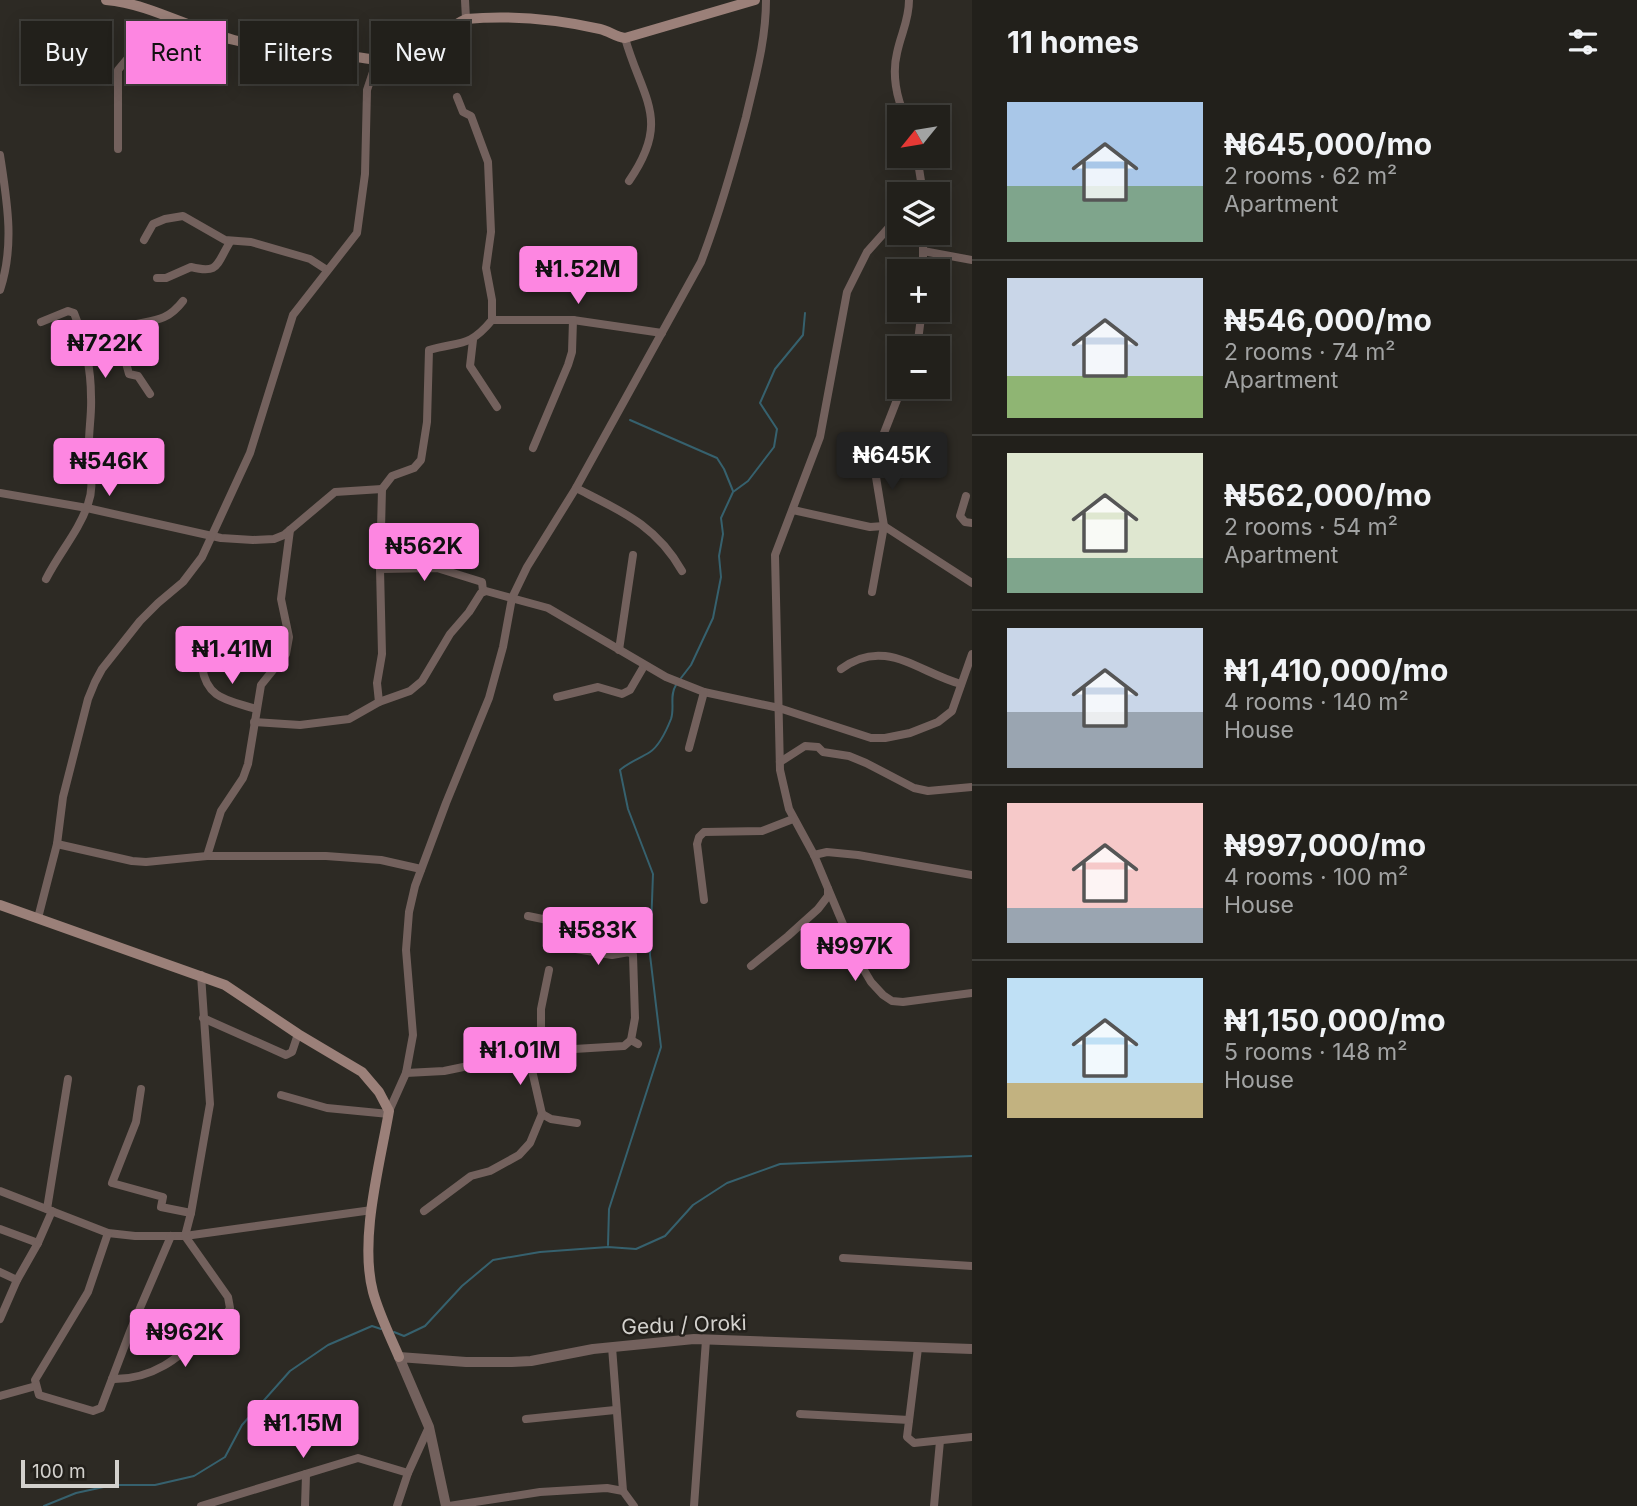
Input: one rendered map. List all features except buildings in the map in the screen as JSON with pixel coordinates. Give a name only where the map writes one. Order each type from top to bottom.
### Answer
[{"type":"main road","points":[[106,0],[127,2],[237,41],[371,59]]},
{"type":"main road","points":[[461,21],[546,19],[604,30],[625,38],[755,0]]},
{"type":"main road","points":[[0,905],[225,985],[298,1034],[362,1072],[379,1091],[389,1112],[372,1210],[370,1275],[378,1307],[399,1357]]},
{"type":"street","points":[[465,0],[466,19]]},
{"type":"street","points":[[281,1095],[327,1108],[389,1112],[406,1073],[413,1035],[406,950],[409,912],[421,869],[489,698],[503,647],[512,598],[527,567],[576,488],[701,262],[715,227],[758,65],[766,30],[766,0]]},
{"type":"street","points":[[902,105],[895,68],[902,35],[909,19],[909,0]]},
{"type":"street","points":[[118,149],[118,70],[128,58],[152,42],[172,18]]},
{"type":"street","points":[[625,38],[652,113],[652,134],[646,153],[629,180]]},
{"type":"street","points":[[38,918],[57,844],[63,797],[88,699],[95,682],[102,668],[140,621],[188,576],[212,536],[250,453],[293,315],[327,270],[352,243],[357,233],[365,174],[367,90],[371,78]]},
{"type":"street","points":[[379,702],[377,690],[382,654],[382,489],[392,476],[414,468],[421,460],[427,422],[429,350],[462,345],[473,340],[492,320],[492,300],[486,268],[491,232],[488,162],[471,116],[463,112],[457,97]]},
{"type":"street","points":[[0,155],[10,237],[6,272],[0,290]]},
{"type":"street","points":[[144,240],[153,224],[177,216],[188,218],[230,242],[251,242],[286,252],[310,259],[327,270]]},
{"type":"street","points":[[887,230],[867,252],[847,292],[820,437],[775,555],[780,762],[793,819],[814,855],[858,960],[871,982],[892,1001],[972,993]]},
{"type":"street","points":[[157,278],[166,278],[191,267],[209,270],[217,263],[230,242]]},
{"type":"street","points":[[923,245],[923,259]]},
{"type":"street","points":[[923,251],[972,260]]},
{"type":"street","points":[[85,350],[104,348],[112,343],[119,329],[165,319],[183,301]]},
{"type":"street","points":[[41,322],[71,310],[76,317],[85,350],[91,399],[88,440],[92,481],[87,508],[47,579]]},
{"type":"street","points":[[492,320],[573,320],[662,333]]},
{"type":"street","points":[[533,448],[568,365],[572,352],[573,320]]},
{"type":"street","points":[[473,340],[470,366],[497,407]]},
{"type":"street","points":[[112,343],[127,363],[129,374],[138,376],[150,394]]},
{"type":"street","points":[[872,592],[884,526],[875,471],[884,433],[897,399]]},
{"type":"street","points":[[576,488],[633,518],[653,533],[663,541],[682,571]]},
{"type":"street","points":[[0,493],[87,508],[228,539],[274,539],[290,530],[335,492],[382,489]]},
{"type":"street","points":[[966,496],[960,516],[965,522],[972,523]]},
{"type":"street","points":[[793,510],[870,527],[884,526],[972,583]]},
{"type":"street","points":[[207,856],[221,811],[243,778],[261,685],[283,660],[288,645],[288,628],[281,599],[290,530]]},
{"type":"street","points":[[619,650],[633,555]]},
{"type":"street","points":[[254,722],[300,725],[349,719],[379,702],[410,691],[422,681],[450,634],[483,591],[482,582],[438,568],[380,569]]},
{"type":"street","points":[[483,591],[548,608],[644,666],[687,686],[779,708],[872,738],[910,733],[946,718],[952,710],[972,654]]},
{"type":"street","points":[[841,669],[867,656],[886,656],[909,661],[941,679],[961,684]]},
{"type":"street","points":[[557,697],[598,687],[622,694],[630,690],[644,666]]},
{"type":"street","points":[[202,667],[206,685],[215,695],[256,709]]},
{"type":"street","points":[[690,748],[704,692]]},
{"type":"street","points":[[780,762],[805,746],[818,747],[823,752],[849,756],[866,763],[914,788],[928,791],[972,787]]},
{"type":"street","points":[[704,900],[697,844],[704,832],[762,831],[793,819]]},
{"type":"street","points":[[57,844],[146,862],[207,856],[359,858],[421,869]]},
{"type":"street","points":[[814,855],[827,852],[858,855],[972,875]]},
{"type":"street","points":[[751,966],[818,909],[828,896],[828,886]]},
{"type":"street","points":[[406,1073],[444,1071],[541,1051],[624,1046],[634,1042],[633,955],[629,952],[612,955],[576,949],[574,945],[577,926],[528,916]]},
{"type":"street","points":[[541,1051],[541,1009],[549,970]]},
{"type":"street","points":[[112,1379],[134,1379],[161,1368],[185,1352],[230,1308],[228,1297],[185,1236],[210,1104],[201,975]]},
{"type":"street","points":[[202,1018],[286,1055],[292,1052],[298,1034]]},
{"type":"street","points":[[424,1211],[471,1177],[490,1171],[519,1155],[530,1143],[542,1114],[528,1053]]},
{"type":"street","points":[[1,1315],[38,1243],[49,1210],[68,1079]]},
{"type":"street","points":[[141,1089],[136,1122],[113,1183],[163,1197],[161,1208],[191,1213]]},
{"type":"street","points":[[542,1114],[551,1119],[577,1124]]},
{"type":"street","points":[[0,1191],[108,1233],[185,1236],[372,1210]]},
{"type":"street","points":[[0,1229],[38,1243]]},
{"type":"street","points":[[108,1233],[88,1292],[37,1375],[36,1386],[39,1395],[98,1410],[101,1409],[171,1236]]},
{"type":"street","points":[[843,1258],[972,1266]]},
{"type":"street","points":[[0,1272],[17,1280]]},
{"type":"street","name":"Gedu / Oroki","points":[[399,1357],[512,1362],[681,1340],[972,1349]]},
{"type":"street","points":[[694,1506],[706,1340]]},
{"type":"street","points":[[612,1347],[623,1491],[634,1506]]},
{"type":"street","points":[[918,1348],[906,1433],[911,1442],[972,1437]]},
{"type":"street","points":[[399,1357],[429,1426],[447,1506],[540,1492],[607,1488],[623,1491]]},
{"type":"street","points":[[0,1396],[36,1386]]},
{"type":"street","points":[[526,1419],[615,1410]]},
{"type":"street","points":[[800,1414],[909,1420]]},
{"type":"street","points":[[397,1506],[429,1426]]},
{"type":"street","points":[[934,1506],[940,1441]]},
{"type":"street","points":[[201,1506],[358,1458],[408,1473]]},
{"type":"street","points":[[305,1506],[306,1474]]},
{"type":"waterway","points":[[681,678],[691,665],[713,618],[721,577],[721,518],[733,492],[748,481],[774,447],[777,429],[760,403],[775,369],[803,335],[805,313]]},
{"type":"waterway","points":[[630,420],[717,458],[733,491]]},
{"type":"waterway","points":[[608,1245],[609,1209],[661,1047],[650,955],[653,874],[628,809],[620,770],[650,752],[660,742],[671,719],[676,685]]},
{"type":"waterway","points":[[394,1332],[404,1336],[425,1326],[462,1286],[493,1260],[540,1252],[608,1247],[636,1249],[665,1236],[693,1205],[727,1183],[780,1164],[972,1156]]},
{"type":"waterway","points":[[44,1506],[76,1493],[113,1485],[155,1485],[194,1476],[225,1457],[242,1425],[290,1371],[328,1345],[372,1326],[381,1329]]}]
